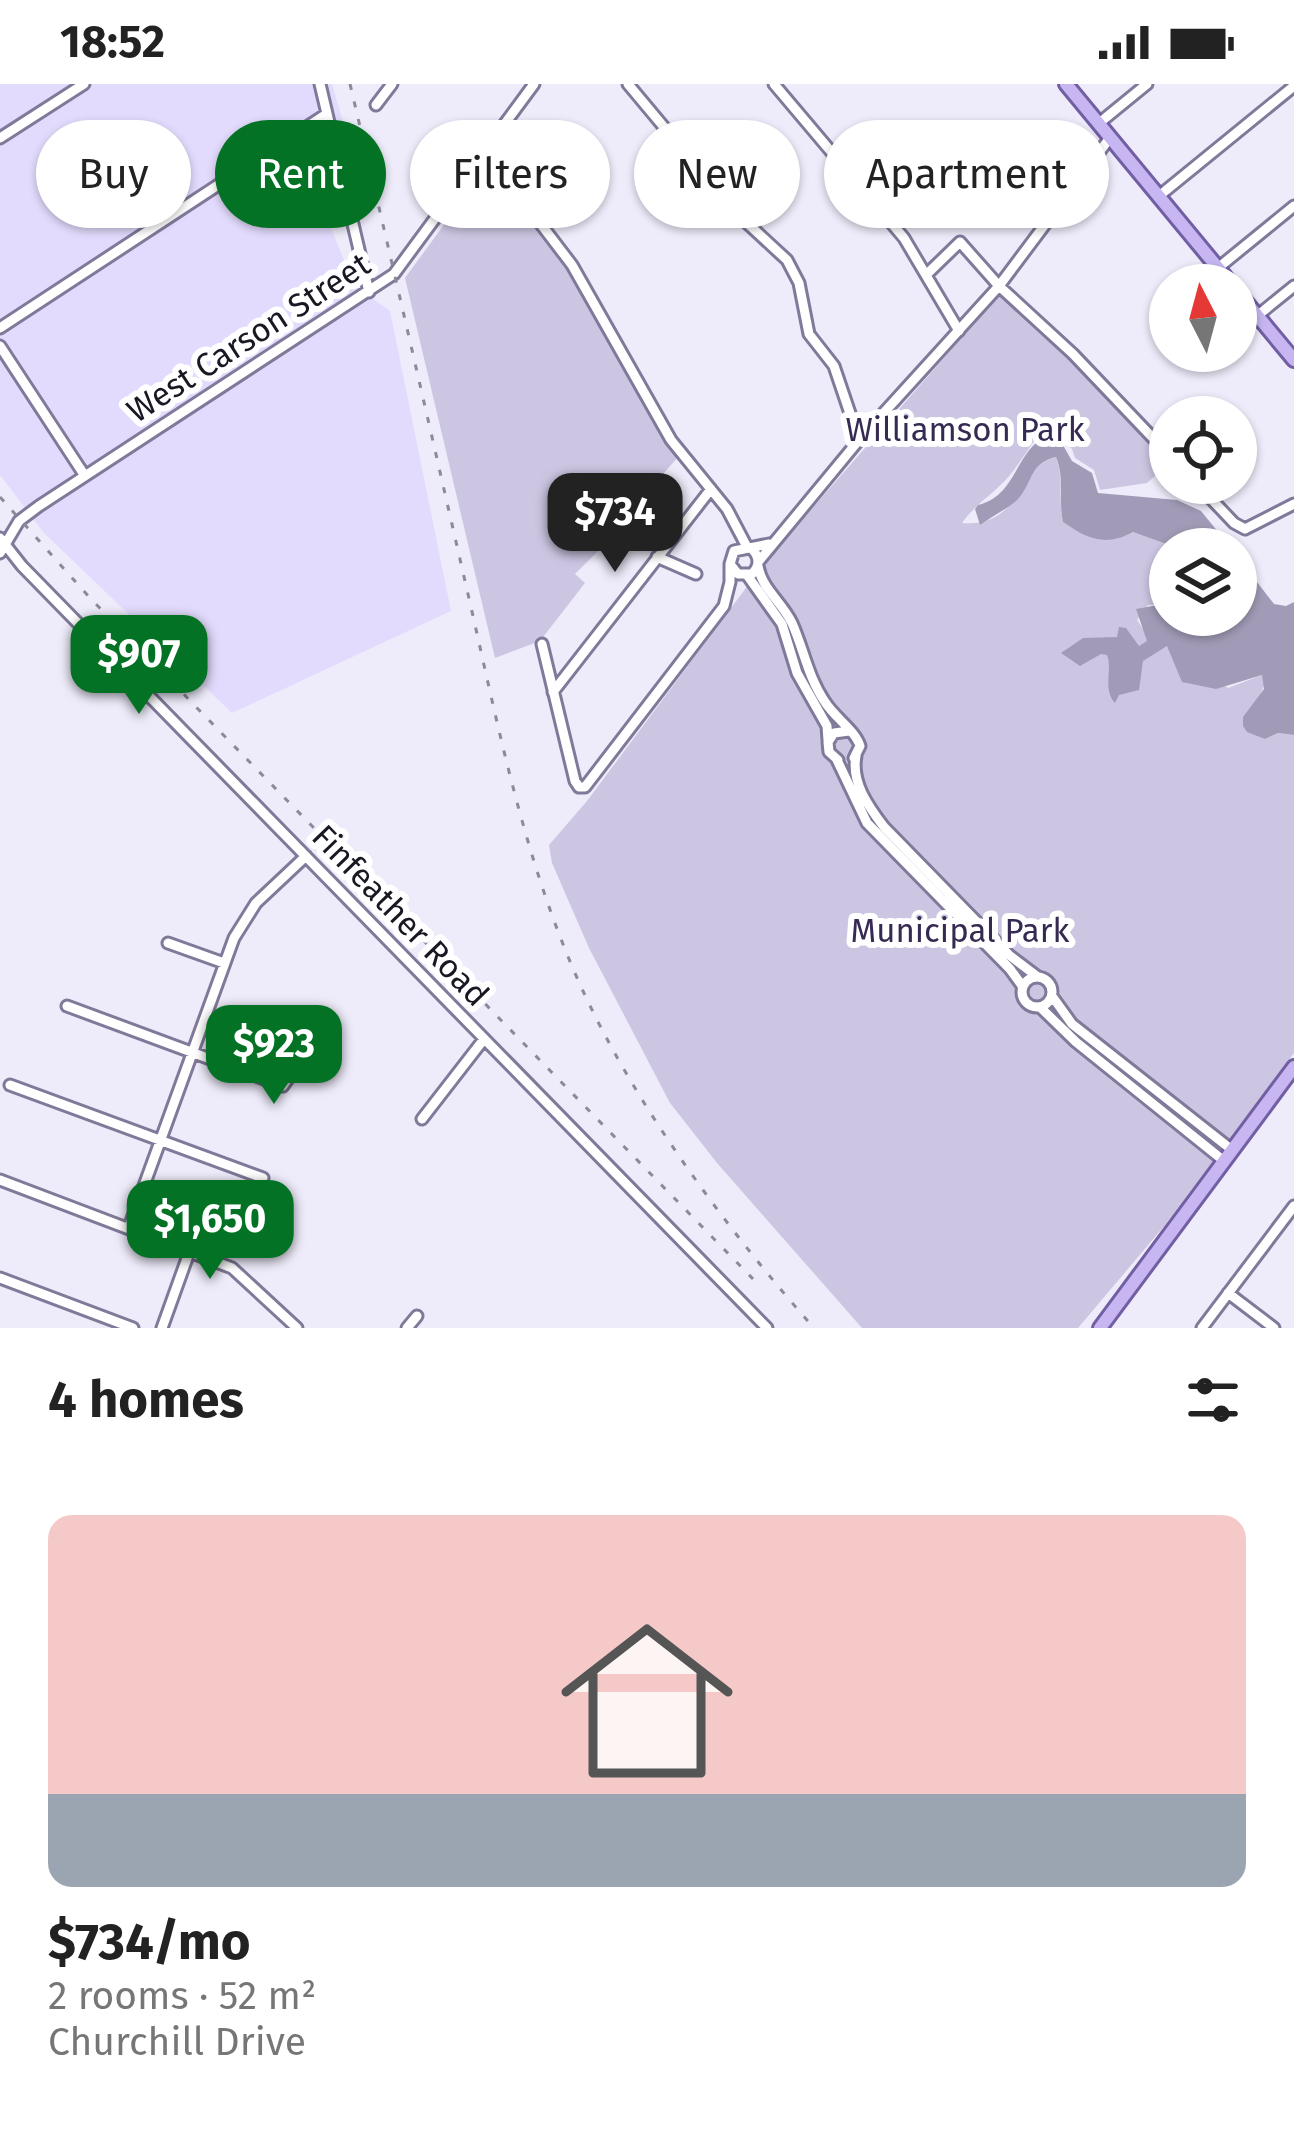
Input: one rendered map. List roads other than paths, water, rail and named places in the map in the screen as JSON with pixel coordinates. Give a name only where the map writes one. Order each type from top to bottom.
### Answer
[{"type":"main road","points":[[1066,84],[1095,120]]},
{"type":"main road","points":[[1109,139],[1215,264]]},
{"type":"main road","points":[[1257,316],[1294,360]]},
{"type":"main road","points":[[1100,1328],[1294,1067]]},
{"type":"street","points":[[0,138],[84,84]]},
{"type":"street","points":[[320,84],[370,292]]},
{"type":"street","points":[[376,105],[392,84]]},
{"type":"street","name":"West Carson Street","points":[[508,120],[533,84]]},
{"type":"street","points":[[628,84],[734,211],[788,260],[799,283],[809,334],[834,367],[859,440]]},
{"type":"street","points":[[774,84],[904,238],[959,331]]},
{"type":"street","points":[[1103,120],[1147,84]]},
{"type":"street","points":[[1159,196],[1294,86]]},
{"type":"street","points":[[0,328],[325,115]]},
{"type":"street","points":[[1223,264],[1294,206]]},
{"type":"street","name":"West Carson Street","points":[[2,546],[19,521],[370,292],[398,269],[429,228]]},
{"type":"street","points":[[544,228],[572,265],[671,440],[750,548],[763,582],[789,617],[806,668],[824,701],[859,741],[855,775],[884,827],[1009,955],[1048,982],[1072,1024],[1228,1155]]},
{"type":"street","points":[[729,591],[758,564],[859,440],[999,286],[1042,228]]},
{"type":"street","points":[[928,273],[960,242],[1149,434]]},
{"type":"street","points":[[1257,316],[1294,286]]},
{"type":"street","points":[[0,346],[85,476]]},
{"type":"street","points":[[553,692],[711,489]]},
{"type":"street","points":[[1216,504],[1245,529],[1294,504]]},
{"type":"street","points":[[542,644],[579,787],[590,783],[724,606],[736,524]]},
{"type":"street","points":[[734,551],[774,542]]},
{"type":"street","name":"Finfeather Road","points":[[2,546],[767,1328]]},
{"type":"street","points":[[657,557],[696,574]]},
{"type":"street","points":[[730,564],[782,624],[797,673],[827,726],[830,752],[868,823],[1010,969],[1023,987],[1026,1002],[1040,1007],[1076,1042],[1228,1155]]},
{"type":"street","points":[[828,742],[834,733],[849,730]]},
{"type":"street","points":[[837,760],[856,756]]},
{"type":"street","points":[[129,1227],[224,963],[256,903],[306,856]]},
{"type":"street","points":[[168,943],[224,963]]},
{"type":"street","points":[[1023,987],[1038,977]]},
{"type":"street","points":[[1040,1007],[1052,996]]},
{"type":"street","points":[[67,1006],[283,1086],[320,1034]]},
{"type":"street","points":[[422,1119],[484,1039]]},
{"type":"street","points":[[10,1085],[263,1178]]},
{"type":"street","points":[[0,1180],[232,1268],[297,1328]]},
{"type":"street","points":[[1202,1328],[1294,1206]]},
{"type":"street","points":[[162,1328],[190,1250]]},
{"type":"street","points":[[0,1278],[133,1328]]},
{"type":"street","points":[[1228,1293],[1274,1328]]},
{"type":"street","points":[[407,1328],[417,1316]]},
{"type":"railway","points":[[350,84],[501,737],[528,841],[562,942],[605,1035],[657,1124],[718,1210],[814,1328]]},
{"type":"railway","points":[[0,497],[90,598],[753,1279]]},
{"type":"park label","name":"Williamson Park","points":[[965,429]]},
{"type":"park label","name":"Municipal Park","points":[[960,930]]}]
